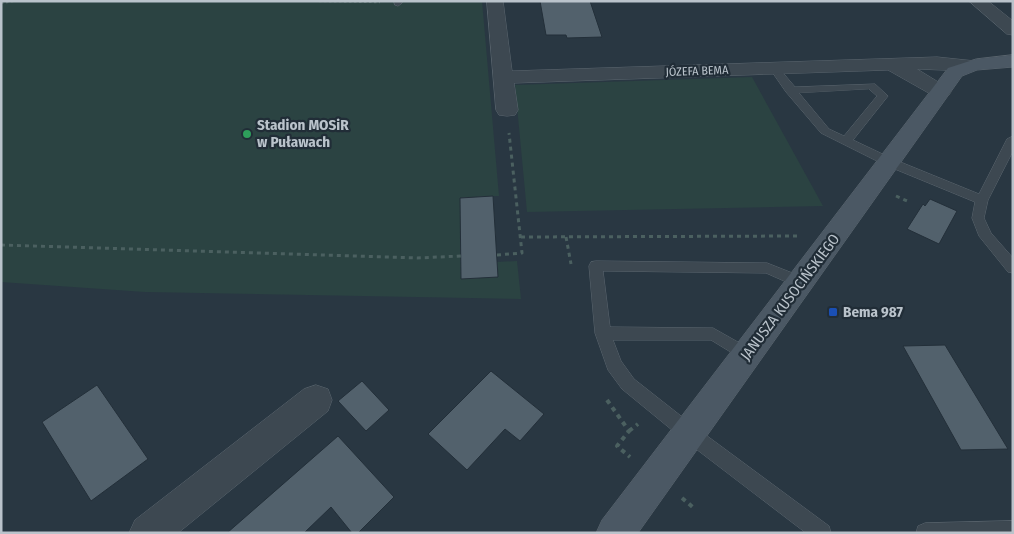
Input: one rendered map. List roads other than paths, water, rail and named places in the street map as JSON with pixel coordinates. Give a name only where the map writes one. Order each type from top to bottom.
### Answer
[{"type":"street","points":[[495,1],[507,110]]},
{"type":"street","points":[[977,1],[1013,30]]},
{"type":"street","name":"JÓZEFA BEMA","points":[[503,77],[937,63],[968,65],[1013,61]]},
{"type":"street","name":"JÓZEFA BEMA","points":[[890,65],[907,72],[940,92]]},
{"type":"street","name":"JANUSZA KUSOCIŃSKIEGO","points":[[615,533],[955,72],[968,65]]},
{"type":"street","points":[[148,533],[316,400]]},
{"type":"lane","points":[[775,69],[790,90],[825,131],[889,162],[982,200]]},
{"type":"lane","points":[[790,90],[871,86],[883,96],[845,142]]},
{"type":"lane","points":[[1013,140],[1009,161],[982,200],[978,218],[986,236],[1013,268]]},
{"type":"lane","points":[[800,282],[766,268],[596,266],[603,333],[614,365],[628,384],[689,433],[822,533]]},
{"type":"lane","points":[[603,333],[713,334],[747,355]]},
{"type":"lane","points":[[926,533],[1013,531]]},
{"type":"place","name":"Stadion MOSiR w Puławach","points":[[247,134]]},
{"type":"place","name":"Bema 987","points":[[833,312]]}]
